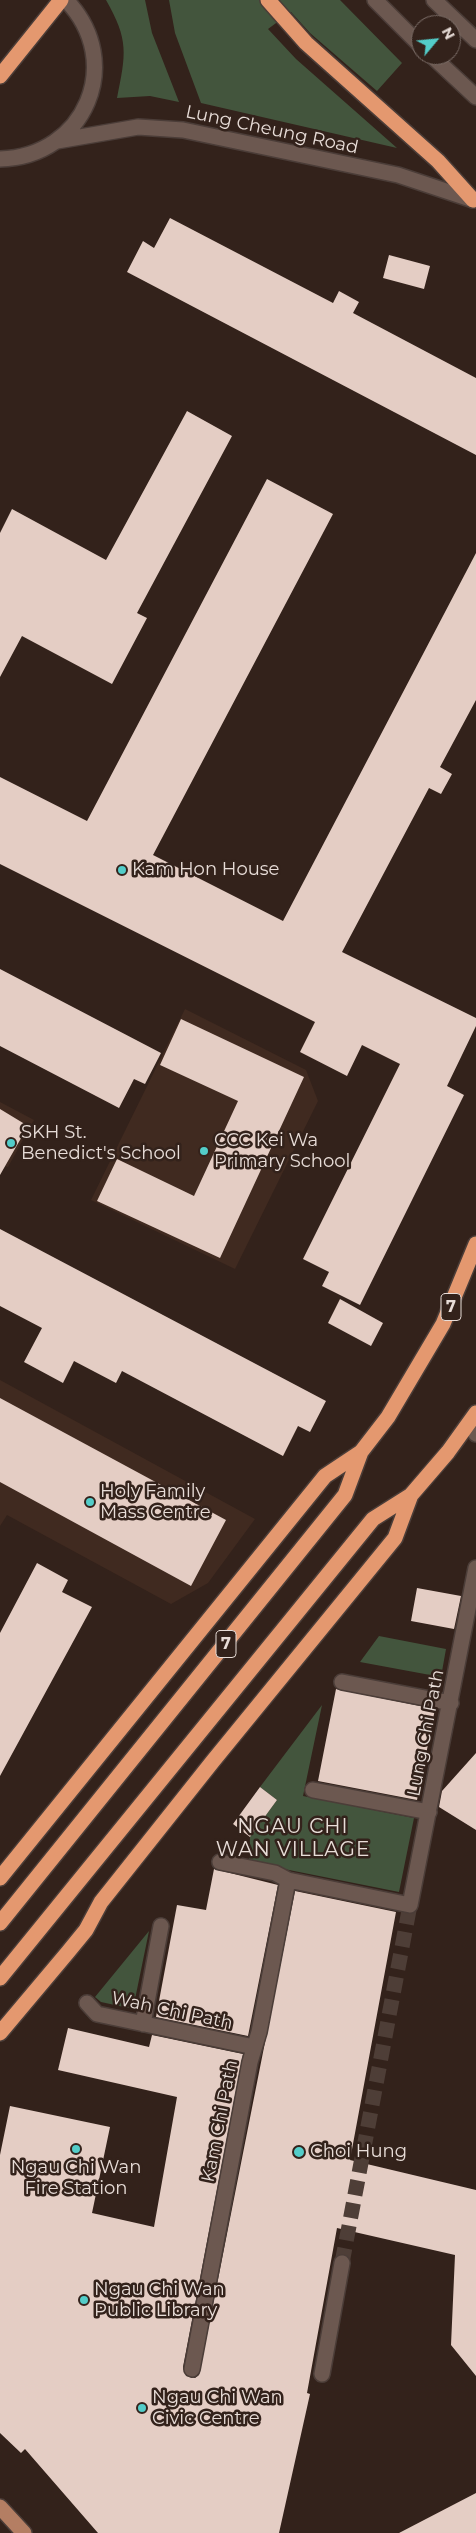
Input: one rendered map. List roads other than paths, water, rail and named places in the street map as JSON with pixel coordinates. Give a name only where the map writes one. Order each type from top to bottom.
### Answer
[{"type":"highway","points":[[268,1],[306,43],[438,161],[475,201]]},
{"type":"highway","points":[[0,76],[68,2]]},
{"type":"highway","name":"7","points":[[0,1923],[345,1494],[361,1452],[388,1417],[430,1348],[455,1298],[476,1244]]},
{"type":"highway","name":"7","points":[[0,1978],[374,1519],[411,1495],[474,1424]]},
{"type":"highway","points":[[0,1878],[325,1476],[361,1452]]},
{"type":"highway","points":[[0,2033],[86,1930],[101,1902],[212,1762],[395,1538],[411,1495]]},
{"type":"main road","points":[[0,2506],[24,2533]]},
{"type":"street","points":[[375,0],[411,36]]},
{"type":"street","points":[[434,0],[471,35]]},
{"type":"street","points":[[0,159],[25,157],[47,148],[76,122],[84,111],[93,86],[95,58],[88,32],[68,2]]},
{"type":"street","points":[[441,65],[476,97]]},
{"type":"street","name":"Lung Cheung Road","points":[[57,141],[138,127],[183,130],[398,175],[475,201]]},
{"type":"street","name":"Lung Chi Path","points":[[288,1880],[410,1905],[476,1568]]},
{"type":"street","points":[[342,1682],[450,1703]]},
{"type":"street","points":[[312,1790],[429,1812]]},
{"type":"street","points":[[220,1862],[275,1873],[288,1880]]},
{"type":"street","name":"Kam Chi Path","points":[[192,2369],[288,1880]]},
{"type":"street","points":[[143,2024],[162,1926]]},
{"type":"street","name":"Wah Chi Path","points":[[87,2003],[97,2014],[254,2047]]},
{"type":"street","points":[[322,2374],[342,2264]]},
{"type":"tunnel","points":[[342,2263],[410,1905]]},
{"type":"place","name":"Kam Hon House","points":[[122,870]]},
{"type":"place","name":"SKH St. Benedict's School","points":[[11,1143]]},
{"type":"place","name":"CCC Kei Wa Primary School","points":[[204,1151]]},
{"type":"place","name":"Holy Family Mass Centre","points":[[90,1502]]},
{"type":"place","name":"Ngau Chi Wan Fire Station","points":[[76,2149]]},
{"type":"place","name":"Choi Hung","points":[[299,2152]]},
{"type":"place","name":"Ngau Chi Wan Public Library","points":[[84,2300]]},
{"type":"place","name":"Ngau Chi Wan Civic Centre","points":[[142,2408]]},
{"type":"district","name":"NGAU CHI WAN VILLAGE","points":[[293,1838]]}]
